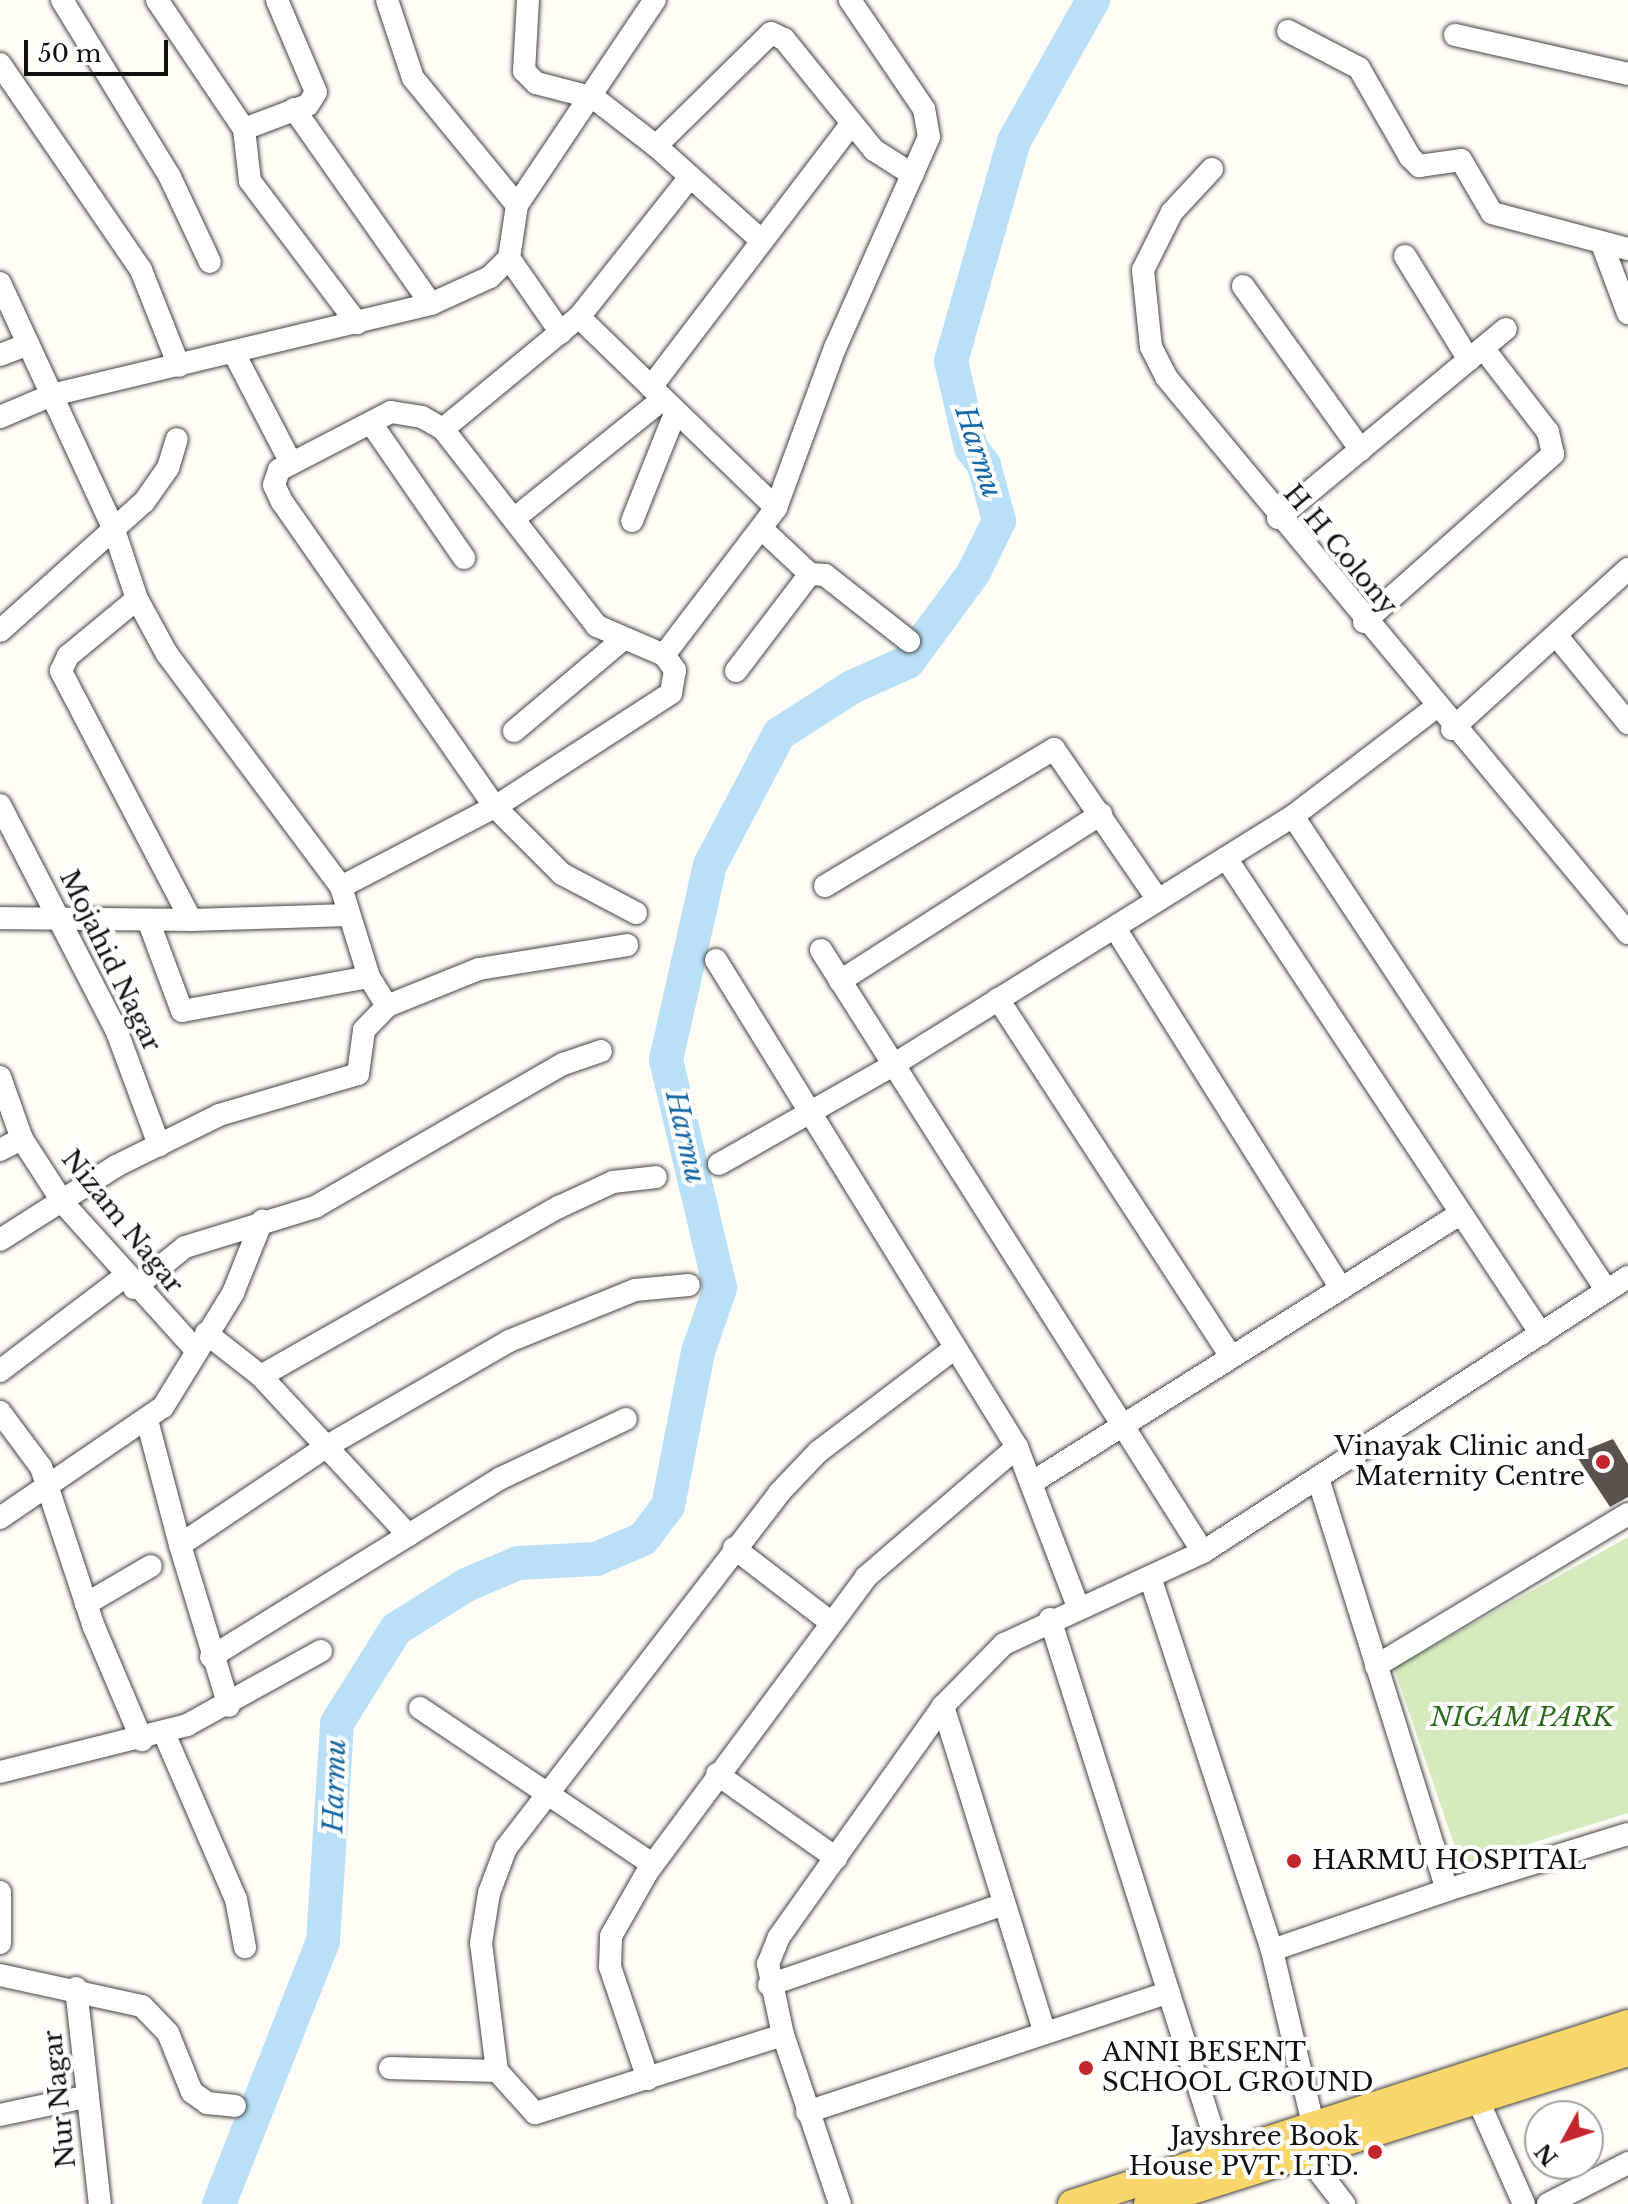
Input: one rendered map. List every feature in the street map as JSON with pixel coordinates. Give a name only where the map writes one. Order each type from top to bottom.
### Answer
[{"type":"main road","points":[[1072,2204],[1628,2024]]},
{"type":"main road","points":[[1148,2204],[1628,2052]]},
{"type":"street","points":[[62,0],[169,175],[210,262]]},
{"type":"street","points":[[157,0],[244,129],[250,181],[357,323]]},
{"type":"street","points":[[244,129],[294,109],[316,92],[277,0]]},
{"type":"street","points":[[387,0],[413,78],[517,205]]},
{"type":"street","points":[[528,0],[524,71],[536,83],[594,98],[656,146],[762,241]]},
{"type":"street","points":[[0,417],[52,395],[431,304],[490,277],[509,258],[517,205],[594,98],[655,0]]},
{"type":"street","points":[[664,655],[763,530],[776,508],[819,385],[929,137],[924,109],[850,0]]},
{"type":"street","points":[[1288,31],[1359,68],[1419,166],[1461,160],[1492,213],[1628,249]]},
{"type":"street","points":[[656,146],[771,33],[784,39],[851,124],[913,175]]},
{"type":"street","points":[[1455,35],[1628,74]]},
{"type":"street","points":[[0,64],[141,270],[179,366]]},
{"type":"street","points":[[294,109],[431,304]]},
{"type":"street","points":[[632,521],[663,399],[762,241],[851,124]]},
{"type":"street","name":"H H Colony","points":[[1212,169],[1153,242],[1143,308],[1166,377],[1452,729],[1628,933]]},
{"type":"street","points":[[443,429],[579,317],[690,177]]},
{"type":"street","points":[[1602,244],[1628,313]]},
{"type":"street","points":[[1364,622],[1553,454],[1548,432],[1476,354],[1405,256]]},
{"type":"street","points":[[509,258],[561,333]]},
{"type":"street","points":[[0,283],[113,527],[137,599],[167,654],[341,887],[369,977],[387,1006]]},
{"type":"street","points":[[1243,286],[1361,450]]},
{"type":"street","points":[[579,317],[776,508]]},
{"type":"street","points":[[1278,518],[1506,329]]},
{"type":"street","points":[[0,355],[28,344]]},
{"type":"street","points":[[234,353],[290,461]]},
{"type":"street","points":[[515,518],[663,399]]},
{"type":"street","points":[[341,887],[495,807],[671,693],[675,670],[664,655],[622,640],[597,626],[443,429],[409,411],[371,423],[290,461],[274,485],[282,502],[495,807],[562,874],[636,913]]},
{"type":"street","points":[[371,423],[464,558]]},
{"type":"street","points":[[0,631],[158,486],[177,439]]},
{"type":"street","points":[[763,530],[810,574],[825,575],[909,641]]},
{"type":"street","points":[[1452,729],[1628,569]]},
{"type":"street","points":[[736,671],[810,574]]},
{"type":"street","points":[[137,599],[68,656],[61,671],[191,920]]},
{"type":"street","points":[[1556,635],[1628,723]]},
{"type":"street","points":[[514,731],[622,640]]},
{"type":"street","points":[[719,1164],[893,1065],[1293,816],[1435,708]]},
{"type":"street","points":[[825,886],[1043,750],[1065,757],[1158,900]]},
{"type":"street","name":"Mojahid Nagar","points":[[0,805],[62,920],[117,1032],[159,1145]]},
{"type":"street","points":[[840,981],[1101,814]]},
{"type":"street","points":[[1293,816],[1607,1291]]},
{"type":"street","points":[[1226,858],[1541,1334]]},
{"type":"street","points":[[0,918],[191,920],[349,915]]},
{"type":"street","points":[[148,920],[182,1011],[369,977]]},
{"type":"street","points":[[1115,928],[1341,1288]]},
{"type":"street","points":[[0,1240],[159,1145],[253,1101],[358,1074],[364,1030],[387,1006],[479,969],[627,945]]},
{"type":"street","points":[[821,950],[1123,1431],[1203,1552]]},
{"type":"street","points":[[716,960],[951,1351],[1017,1447],[1078,1607]]},
{"type":"street","points":[[998,999],[1231,1357]]},
{"type":"street","points":[[0,1371],[185,1247],[315,1207],[563,1064],[601,1051]]},
{"type":"street","name":"Nizam Nagar","points":[[0,1077],[22,1139],[64,1204],[129,1283],[201,1341],[261,1376],[329,1445],[408,1535]]},
{"type":"street","points":[[0,1150],[22,1139]]},
{"type":"street","points":[[261,1376],[559,1207],[613,1182],[656,1177]]},
{"type":"street","points":[[1031,1483],[1123,1431],[1231,1357],[1460,1214]]},
{"type":"street","points":[[0,1518],[147,1420],[233,1293],[262,1221]]},
{"type":"street","points":[[840,2204],[807,2112],[769,1985],[779,1937],[943,1706],[1004,1644],[1050,1619],[1151,1580],[1203,1552],[1628,1277]]},
{"type":"street","points":[[180,1545],[329,1445],[509,1341],[635,1290],[689,1285]]},
{"type":"street","points":[[783,2035],[535,2113],[497,2071],[481,1943],[489,1893],[506,1848],[734,1548],[818,1452],[951,1351]]},
{"type":"street","points":[[0,1412],[41,1467],[46,1490],[86,1604],[142,1740]]},
{"type":"street","points":[[211,1657],[501,1478],[626,1419]]},
{"type":"street","points":[[147,1420],[211,1657],[229,1706]]},
{"type":"street","points":[[648,2079],[610,1967],[611,1936],[652,1864],[828,1620],[866,1577],[1017,1447]]},
{"type":"street","points":[[1318,1478],[1447,1890]]},
{"type":"street","points":[[1376,1666],[1628,1514]]},
{"type":"street","points":[[734,1548],[828,1620]]},
{"type":"street","points":[[86,1604],[151,1566]]},
{"type":"street","points":[[1151,1580],[1272,1950],[1313,2124]]},
{"type":"street","points":[[1050,1619],[1221,2157]]},
{"type":"street","points":[[0,1772],[164,1733],[229,1706],[321,1651]]},
{"type":"street","points":[[943,1706],[1044,2031]]},
{"type":"street","points":[[420,1708],[652,1864]]},
{"type":"street","points":[[164,1733],[236,1899],[245,1947]]},
{"type":"street","points":[[717,1774],[836,1858]]},
{"type":"street","points":[[1272,1950],[1447,1890],[1628,1834]]},
{"type":"street","points":[[0,1892],[0,1943]]},
{"type":"street","points":[[769,1985],[1004,1904]]},
{"type":"street","points":[[0,1975],[76,1988],[157,2016],[192,2092],[207,2103],[235,2106]]},
{"type":"street","name":"Nur Nagar","points":[[76,1988],[85,2097],[100,2204]]},
{"type":"street","points":[[807,2112],[1169,1992]]},
{"type":"street","points":[[390,2068],[497,2071]]},
{"type":"street","points":[[0,2115],[85,2097]]},
{"type":"street","points":[[1477,2098],[1524,2204]]},
{"type":"street","points":[[1307,2156],[1344,2204]]},
{"type":"street","points":[[1548,2204],[1628,2163]]},
{"type":"green space","name":"NIGAM PARK","points":[[1628,1537],[1628,1813],[1461,1865],[1394,1668]]},
{"type":"building","points":[[1613,1439],[1628,1464],[1628,1497],[1610,1507],[1575,1454]]},
{"type":"waterway","name":"Harmu","points":[[219,2204],[323,1941],[337,1723],[396,1629],[466,1585],[518,1563],[596,1559],[643,1539],[668,1506],[698,1352],[720,1288],[666,1060],[710,865],[779,734],[852,687],[908,662],[974,572],[999,521],[984,465],[971,448],[951,361],[1014,141],[1093,0]]},
{"type":"place","name":"Vinayak Clinic and Maternity Centre","points":[[1603,1462]]},
{"type":"place","name":"HARMU HOSPITAL","points":[[1294,1861]]},
{"type":"place","name":"ANNI BESENT SCHOOL GROUND","points":[[1086,2068]]},
{"type":"place","name":"Jayshree Book House PVT. LTD.","points":[[1375,2152]]}]
